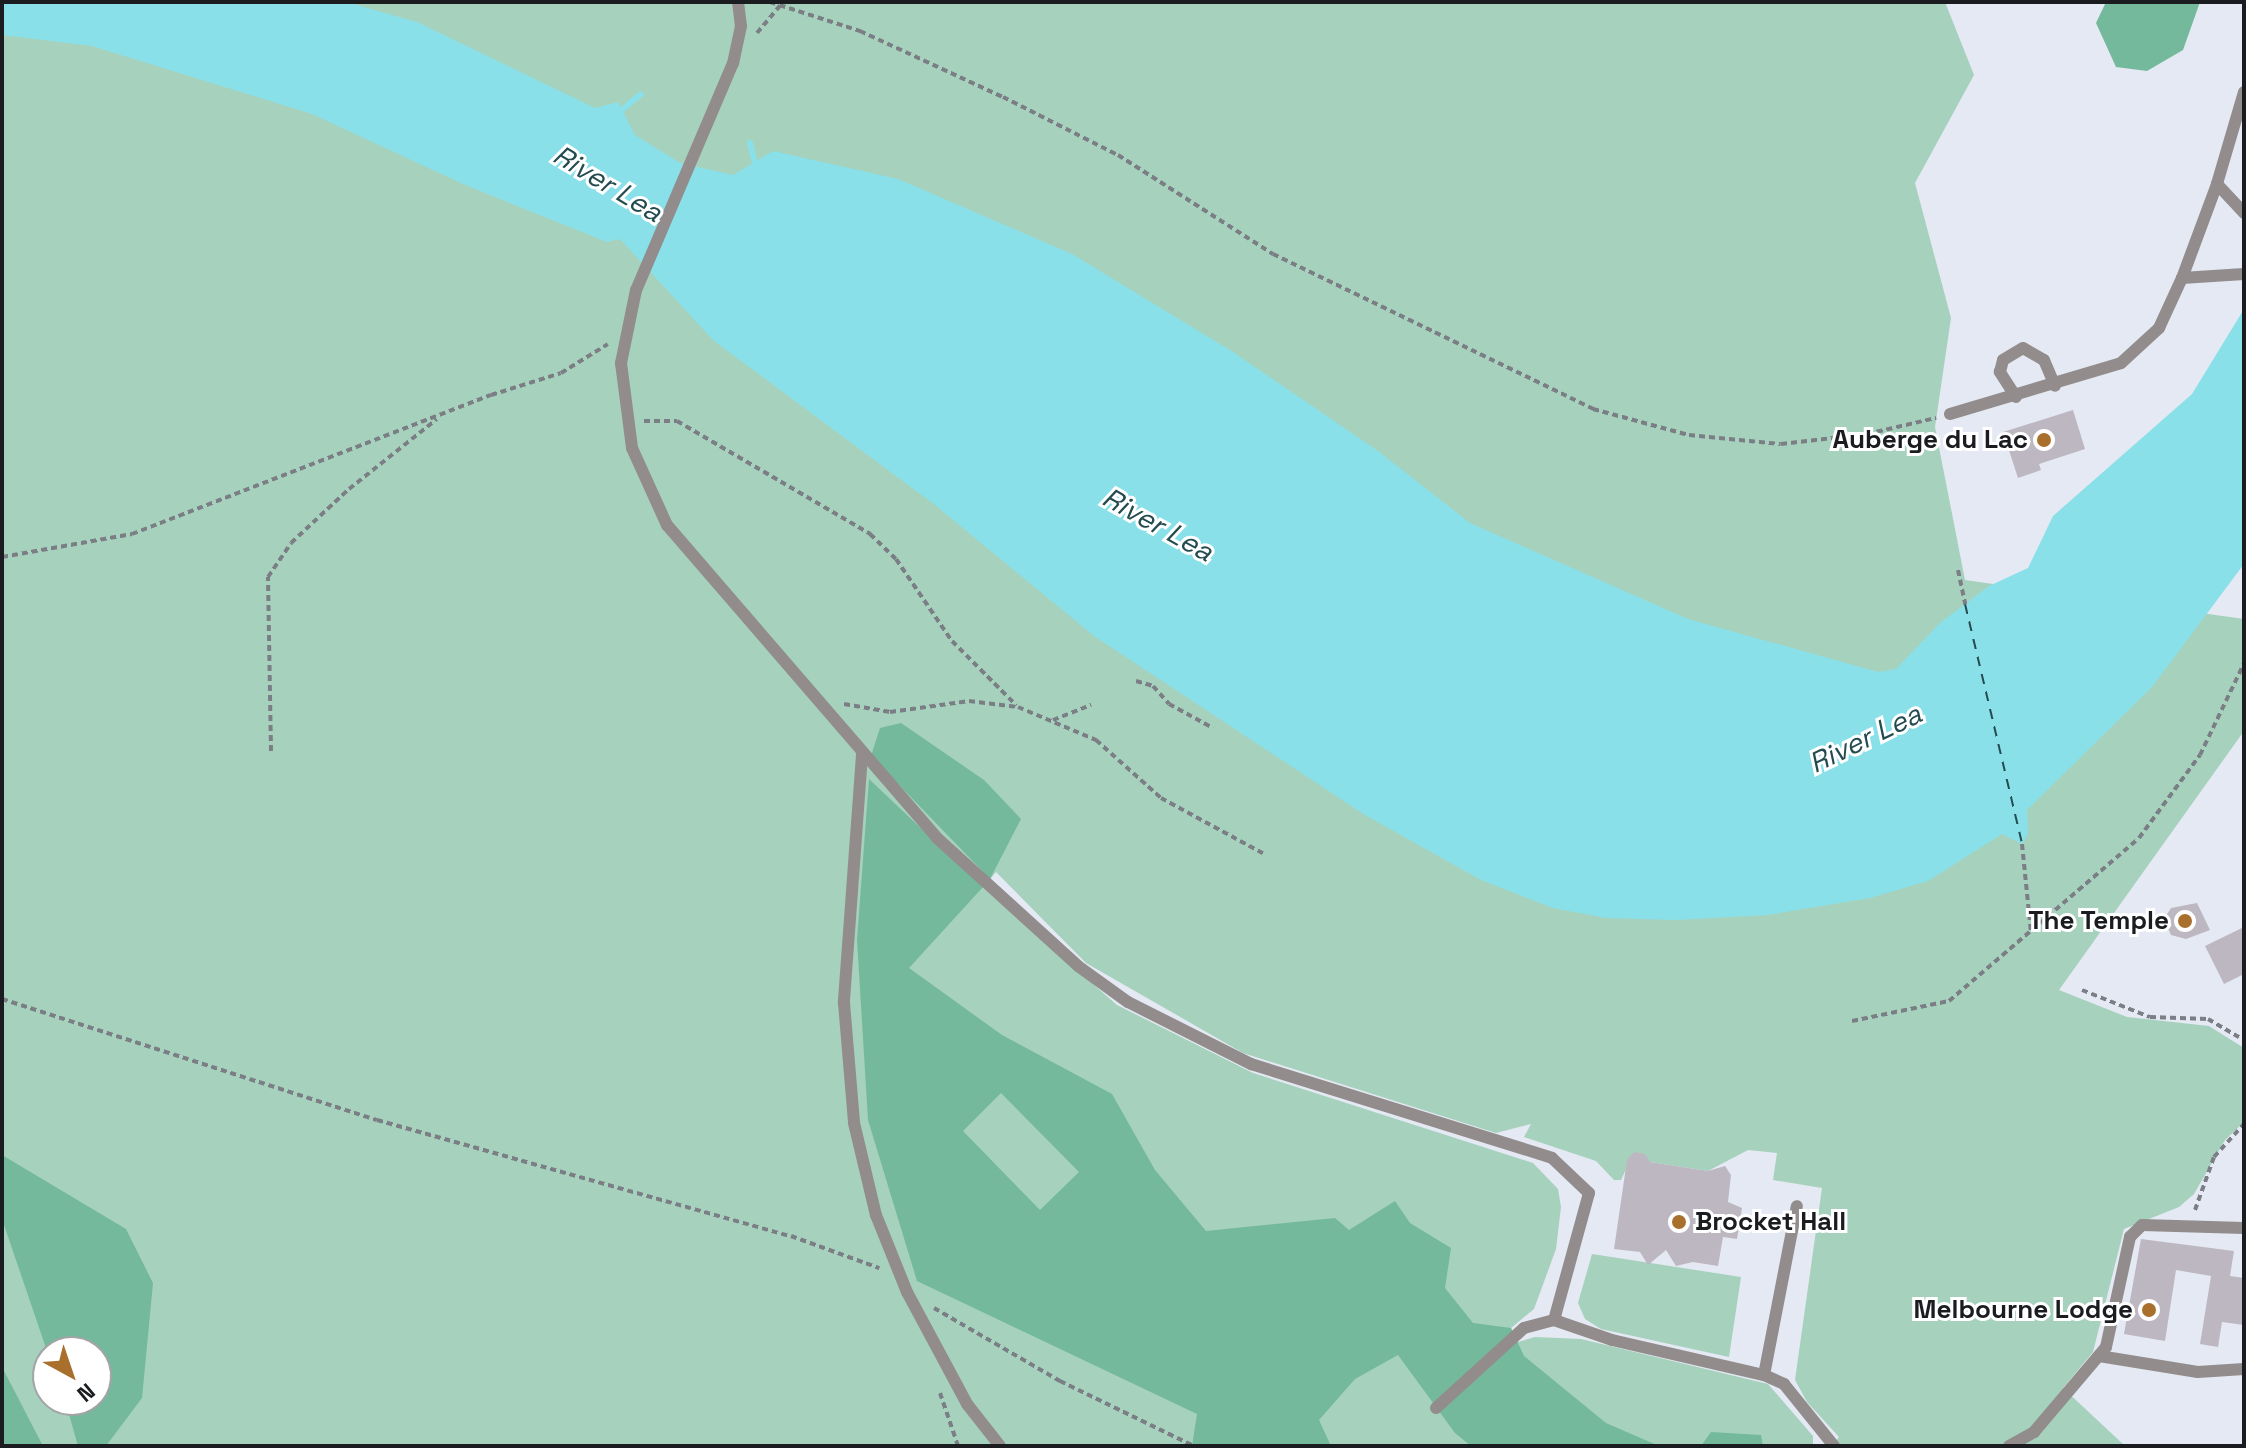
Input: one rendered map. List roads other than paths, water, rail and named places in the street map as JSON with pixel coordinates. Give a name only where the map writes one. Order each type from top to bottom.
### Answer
[{"type":"lane","points":[[738,2],[741,26],[733,63],[636,290],[621,363],[629,425],[648,491],[667,525],[862,755],[937,838],[1078,966],[1128,1002],[1251,1064],[1552,1158],[1574,1174],[1589,1193],[1554,1320]]},
{"type":"lane","points":[[1950,414],[2055,386],[2121,363],[2159,328],[2182,278],[2217,184],[2244,92]]},
{"type":"lane","points":[[2217,184],[2244,213]]},
{"type":"lane","points":[[2182,278],[2244,274]]},
{"type":"lane","points":[[2016,397],[2000,372],[2003,360],[2023,348],[2044,360],[2055,386]]},
{"type":"lane","points":[[862,755],[844,1003],[854,1123],[876,1215],[907,1292],[967,1404],[1000,1446]]},
{"type":"lane","points":[[1764,1375],[1797,1206]]},
{"type":"lane","points":[[2009,1446],[2034,1432],[2106,1347],[2130,1237],[2142,1225],[2244,1228]]},
{"type":"lane","points":[[1436,1408],[1524,1328],[1554,1320],[1612,1340],[1764,1375],[1784,1384],[1834,1446]]},
{"type":"lane","points":[[2099,1356],[2198,1372],[2244,1369]]},
{"type":"water","name":"River Lea","points":[[2,2],[346,2],[417,22],[595,108],[618,102],[635,135],[680,163],[733,175],[773,151],[898,179],[1072,254],[1233,352],[1378,451],[1470,523],[1688,619],[1878,672],[1896,669],[1940,623],[1989,586],[2028,568],[2053,516],[2192,394],[2244,309],[2244,564],[2152,687],[2027,810],[2028,834],[2022,844],[2002,834],[1928,881],[1870,898],[1768,915],[1676,920],[1606,918],[1553,908],[1481,880],[1365,815],[1094,636],[935,505],[714,341],[620,239],[607,242],[463,184],[312,114],[92,46],[2,35]]},
{"type":"waterway","points":[[619,112],[641,94]]},
{"type":"waterway","points":[[750,143],[755,163]]},
{"type":"place","name":"Auberge du Lac","points":[[2044,440]]},
{"type":"place","name":"The Temple","points":[[2185,921]]},
{"type":"place","name":"Brocket Hall","points":[[1679,1222]]},
{"type":"place","name":"Melbourne Lodge","points":[[2149,1310]]}]
